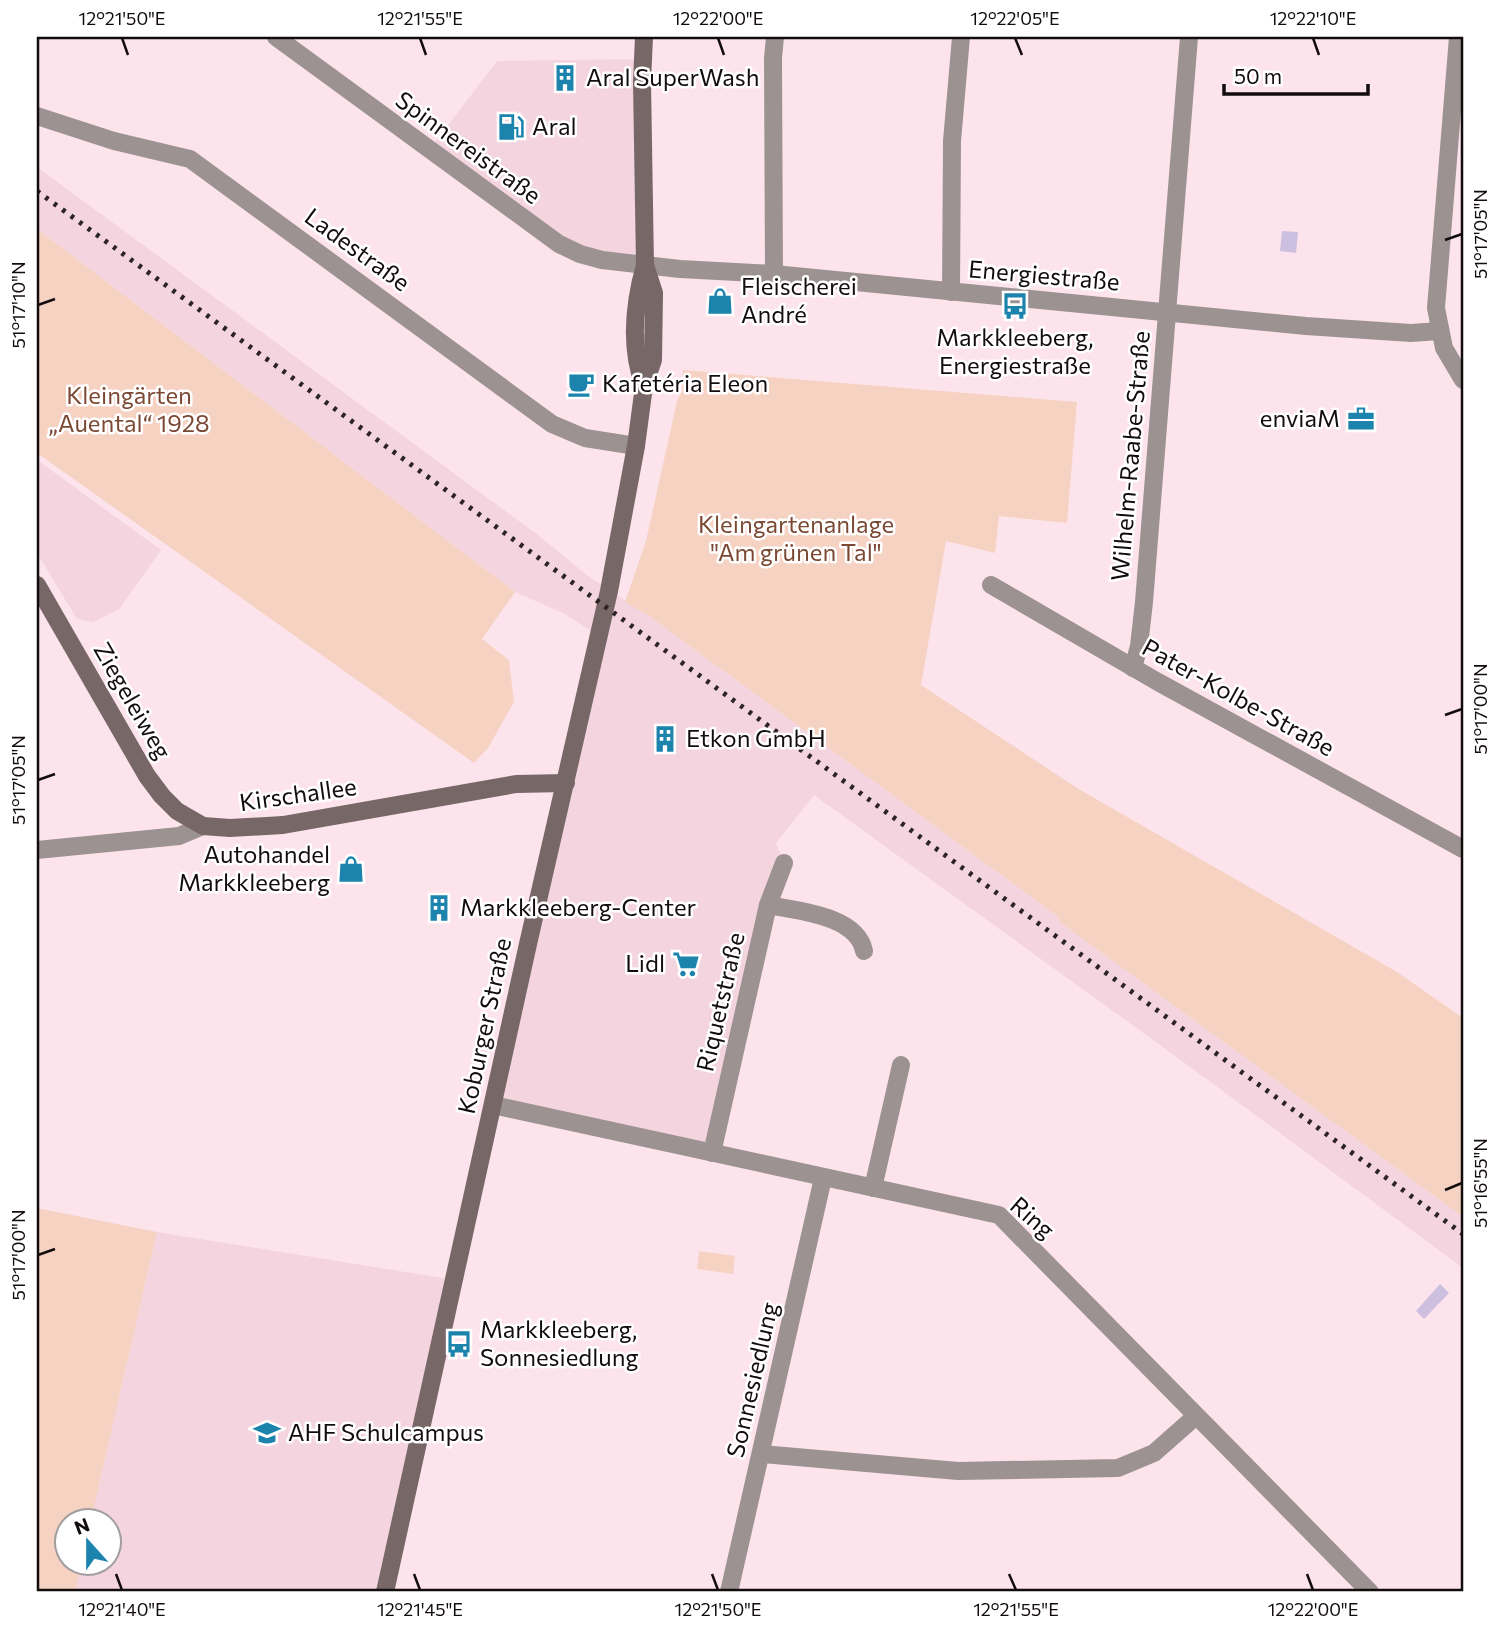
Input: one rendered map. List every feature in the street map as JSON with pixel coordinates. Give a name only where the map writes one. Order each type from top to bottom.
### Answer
[{"type":"main road","name":"Koburger Straße","points":[[386,1592],[528,944],[610,591],[636,446],[644,386],[636,366],[636,322],[637,294],[645,265],[642,82],[644,37]]},
{"type":"main road","name":"Ziegeleiweg","points":[[37,585],[147,776],[177,811],[204,826]]},
{"type":"main road","name":"Kirschallee","points":[[204,826],[230,828],[283,825],[516,784],[566,783]]},
{"type":"street","name":"Spinnereistraße","points":[[276,37],[559,244],[580,254],[603,260],[645,265]]},
{"type":"street","points":[[774,274],[775,37]]},
{"type":"street","points":[[951,292],[952,141],[961,37]]},
{"type":"street","name":"Wilhelm-Raabe-Straße","points":[[1133,668],[1139,646],[1144,602],[1189,37]]},
{"type":"street","points":[[1458,37],[1459,84],[1436,297],[1439,331],[1448,357],[1463,380]]},
{"type":"street","name":"Ladestraße","points":[[37,116],[114,141],[190,159],[552,424],[585,438],[636,446]]},
{"type":"street","name":"Energiestraße","points":[[645,265],[774,274],[1306,326],[1411,333],[1439,331]]},
{"type":"street","name":"Pater-Kolbe-Straße","points":[[991,585],[1133,668],[1463,849]]},
{"type":"street","name":"Kirschallee","points":[[37,850],[179,836],[204,826]]},
{"type":"street","name":"Riquetstraße","points":[[712,1153],[768,905],[784,863]]},
{"type":"street","points":[[768,905],[828,916],[852,932],[863,944],[864,951]]},
{"type":"street","points":[[873,1188],[901,1065]]},
{"type":"street","name":"Ring","points":[[493,1105],[999,1215],[1370,1592]]},
{"type":"street","name":"Sonnesiedlung","points":[[729,1592],[823,1178]]},
{"type":"street","points":[[761,1454],[958,1471],[1118,1468],[1154,1453],[1196,1416]]},
{"type":"shaded area","points":[[643,59],[645,265],[580,254],[429,150],[497,61]]},
{"type":"shaded area","points":[[37,167],[538,535],[588,576],[649,616],[1057,916],[1061,923],[1463,1217],[1463,1268],[814,795],[776,843],[784,863],[712,1153],[493,1105],[599,636],[565,614],[515,592],[37,229]]},
{"type":"shaded area","points":[[1282,231],[1298,232],[1296,253],[1280,251]]},
{"type":"shaded area","points":[[37,460],[161,550],[119,609],[93,622],[77,619],[37,553]]},
{"type":"shaded area","name":"AHF Schulcampus","points":[[157,1232],[455,1280],[385,1592],[75,1592],[79,1576],[122,1576],[122,1506],[94,1506]]},
{"type":"shaded area","points":[[1440,1284],[1449,1293],[1424,1319],[1416,1311]]},
{"type":"green space","name":"Kleingärten „Auental“ 1928","points":[[37,229],[515,592],[482,639],[509,660],[514,702],[488,748],[474,763],[37,453]]},
{"type":"green space","name":"Kleingartenanlage \"Am grünen Tal\"","points":[[683,370],[1077,402],[1067,523],[999,516],[995,553],[946,541],[921,685],[1077,788],[1397,972],[1463,1018],[1463,1217],[1061,923],[1057,916],[649,616],[625,602],[646,541],[677,401],[682,391]]},
{"type":"green space","points":[[37,1208],[157,1232],[94,1506],[52,1506],[52,1576],[79,1576],[75,1592],[37,1592]]},
{"type":"green space","points":[[699,1251],[735,1256],[733,1274],[697,1269]]},
{"type":"railway","points":[[37,191],[1463,1234]]},
{"type":"place","name":"Aral SuperWash","points":[[565,78]]},
{"type":"place","name":"Aral","points":[[511,127]]},
{"type":"place","name":"Fleischerei André","points":[[720,301]]},
{"type":"place","name":"Markkleeberg, Energiestraße","points":[[1015,306]]},
{"type":"place","name":"Kafetéria Eleon","points":[[581,384]]},
{"type":"place","name":"enviaM","points":[[1361,419]]},
{"type":"place","name":"Etkon GmbH","points":[[665,739]]},
{"type":"place","name":"Autohandel Markkleeberg","points":[[351,869]]},
{"type":"place","name":"Markkleeberg-Center","points":[[439,908]]},
{"type":"place","name":"Lidl","points":[[686,964]]},
{"type":"place","name":"Markkleeberg, Sonnesiedlung","points":[[459,1344]]},
{"type":"place","name":"AHF Schulcampus","points":[[267,1433]]}]
